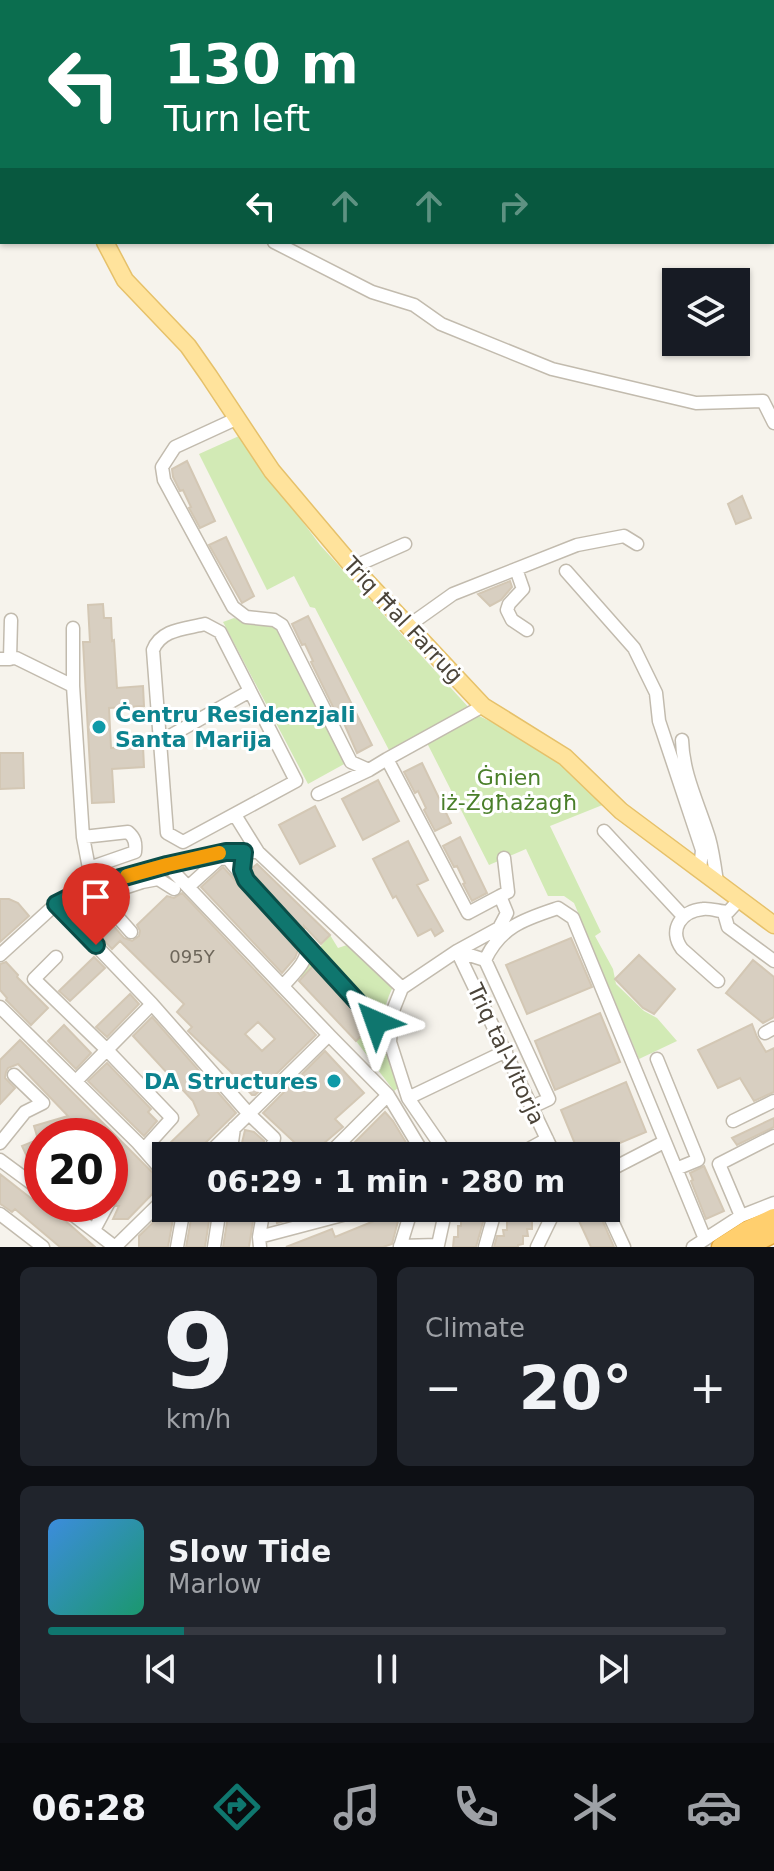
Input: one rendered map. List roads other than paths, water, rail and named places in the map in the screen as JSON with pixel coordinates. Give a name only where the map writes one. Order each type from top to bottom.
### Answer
[{"type":"highway","points":[[713,1243],[774,1218]]},
{"type":"highway","points":[[746,1247],[774,1233]]},
{"type":"main road","name":"Triq Ħal Farruġ","points":[[106,244],[125,280],[188,346],[272,471],[353,567],[483,706],[565,757],[621,811],[774,925]]},
{"type":"street","points":[[278,244],[372,292],[414,305],[441,324],[552,369],[696,403],[763,401],[774,423]]},
{"type":"street","points":[[238,418],[175,447],[162,467],[164,480],[233,607],[246,617],[274,620],[282,625],[351,762],[369,770]]},
{"type":"street","points":[[408,626],[453,594],[577,545],[624,536],[637,544]]},
{"type":"street","points":[[353,567],[405,544]]},
{"type":"street","points":[[516,569],[523,589],[507,610],[512,620],[527,630]]},
{"type":"street","points":[[566,571],[634,648],[656,693],[659,721],[702,850],[700,870]]},
{"type":"street","points":[[11,620],[5,659],[16,658],[73,686]]},
{"type":"street","points":[[205,624],[220,632],[250,691],[296,781],[183,842],[167,833],[153,650],[156,641],[166,634],[205,624]]},
{"type":"street","points":[[73,628],[73,686],[83,837],[89,868],[96,891],[133,930]]},
{"type":"street","points":[[161,741],[250,691]]},
{"type":"street","points":[[318,794],[369,770],[483,706]]},
{"type":"street","points":[[682,740],[682,758],[710,840],[717,882]]},
{"type":"street","points":[[387,759],[468,913],[508,892],[504,858]]},
{"type":"street","points":[[235,815],[258,852],[402,988]]},
{"type":"street","points":[[604,831],[683,916]]},
{"type":"street","points":[[83,837],[128,832],[136,844],[135,852],[89,868]]},
{"type":"street","points":[[0,955],[56,904],[167,865],[226,852],[258,852]]},
{"type":"street","points":[[244,852],[242,870],[246,880]]},
{"type":"street","points":[[188,887],[220,858],[228,859],[376,1022]]},
{"type":"street","points":[[167,865],[388,1095],[416,1142]]},
{"type":"street","points":[[96,891],[158,879],[174,889]]},
{"type":"street","points":[[438,1142],[408,1098],[390,1042],[392,1013],[402,988],[457,951],[499,928],[507,913],[500,896]]},
{"type":"street","points":[[718,981],[677,943],[677,923],[683,916],[704,909],[728,912],[740,899]]},
{"type":"street","points":[[56,904],[139,983],[152,1004],[274,1138],[273,1142]]},
{"type":"street","points":[[485,960],[492,945],[519,921],[558,908],[573,918],[664,1142],[713,1243]]},
{"type":"street","points":[[724,913],[728,927],[774,961]]},
{"type":"street","points":[[283,986],[303,963],[307,947]]},
{"type":"street","points":[[457,951],[485,960],[549,1099],[532,1107]]},
{"type":"street","name":"Triq tal-Vitorja","points":[[457,951],[548,1142]]},
{"type":"street","points":[[56,957],[34,979],[172,1118],[144,1149]]},
{"type":"street","points":[[76,1081],[152,1004]]},
{"type":"street","points":[[0,1007],[152,1158]]},
{"type":"street","points":[[220,1142],[329,1035]]},
{"type":"street","points":[[408,1098],[506,1051]]},
{"type":"street","points":[[657,1059],[698,1160],[676,1169]]},
{"type":"street","points":[[0,1143],[25,1112],[43,1103],[14,1075]]},
{"type":"street","points":[[341,1142],[388,1095]]},
{"type":"street","points":[[733,1121],[774,1101]]},
{"type":"street","points":[[232,1142],[234,1128]]},
{"type":"street","points":[[741,1216],[719,1164],[774,1136]]},
{"type":"street","points":[[542,1142],[547,1139]]},
{"type":"street","points":[[620,1165],[664,1142]]},
{"type":"street","points":[[0,1160],[24,1178]]},
{"type":"street","points":[[693,1247],[713,1243],[741,1216],[774,1203]]},
{"type":"street","points":[[85,1222],[115,1247],[152,1211]]},
{"type":"street","points":[[0,1215],[43,1247]]},
{"type":"street","points":[[94,1230],[98,1222]]},
{"type":"street","points":[[177,1247],[181,1222]]},
{"type":"street","points":[[214,1247],[218,1222]]},
{"type":"street","points":[[262,1222],[260,1242],[319,1222]]},
{"type":"street","points":[[408,1222],[400,1247],[438,1245],[443,1222]]},
{"type":"street","points":[[485,1247],[492,1222]]},
{"type":"street","points":[[537,1247],[549,1222]]},
{"type":"street","points":[[612,1222],[624,1247]]},
{"type":"street","points":[[284,1232],[289,1247]]},
{"type":"place","name":"Ċentru Residenzjali Santa Marija","points":[[99,727]]},
{"type":"place","name":"DA Structures","points":[[334,1081]]},
{"type":"park label","name":"Ġnien iż-Żgħażagħ","points":[[509,790]]}]
